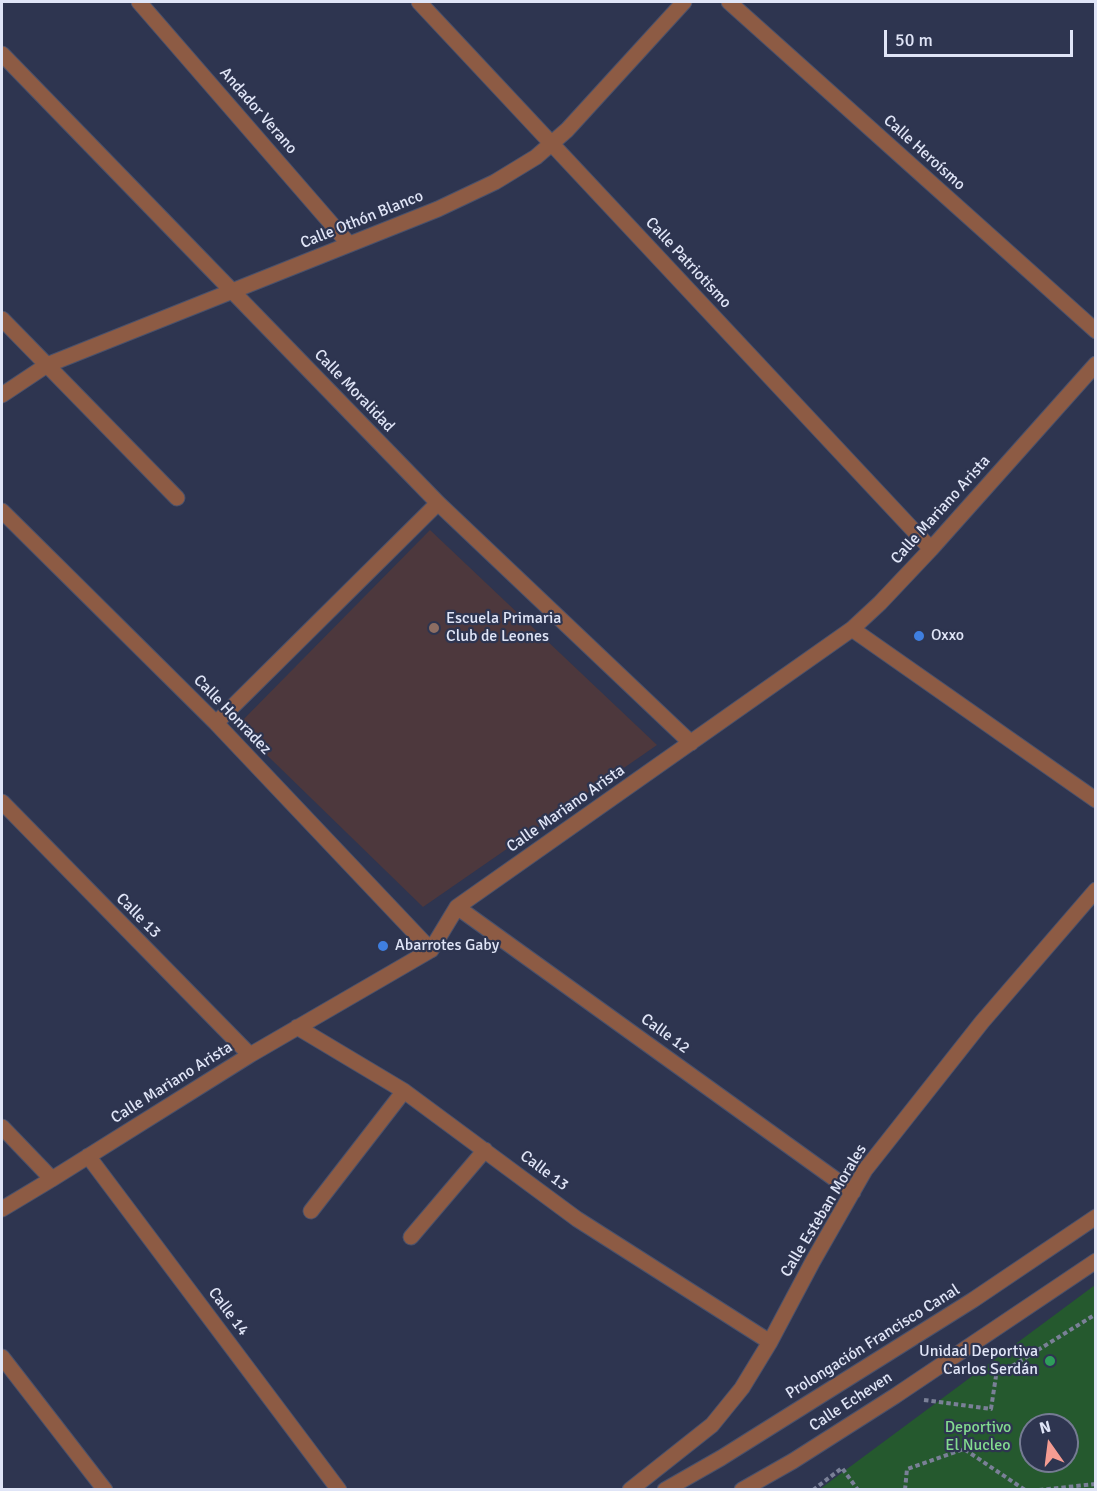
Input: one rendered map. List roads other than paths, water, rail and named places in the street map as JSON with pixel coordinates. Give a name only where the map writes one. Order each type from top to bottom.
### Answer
[{"type":"street","name":"Andador Verano","points":[[139,2],[349,244]]},
{"type":"street","name":"Calle Patriotismo","points":[[419,2],[931,549]]},
{"type":"street","name":"Calle Othón Blanco","points":[[2,395],[47,365],[438,209],[495,182],[536,157],[567,130],[684,2]]},
{"type":"street","name":"Calle Heroísmo","points":[[729,2],[1095,331]]},
{"type":"street","name":"Calle Moralidad","points":[[2,54],[438,503],[691,743]]},
{"type":"street","points":[[2,319],[177,498]]},
{"type":"street","name":"Calle Mariano Arista","points":[[2,1209],[250,1055],[431,950],[457,907],[852,629],[931,549],[1095,364]]},
{"type":"street","points":[[216,723],[438,503]]},
{"type":"street","name":"Calle Honradez","points":[[2,511],[216,723],[431,950]]},
{"type":"street","points":[[852,629],[1095,800]]},
{"type":"street","name":"Calle 13","points":[[2,802],[250,1055]]},
{"type":"street","name":"Calle Esteban Morales","points":[[630,1490],[712,1425],[742,1388],[865,1170],[982,1022],[1095,890]]},
{"type":"street","name":"Calle 12","points":[[457,907],[853,1192]]},
{"type":"street","name":"Calle 13","points":[[297,1027],[404,1091],[577,1219],[770,1342]]},
{"type":"street","points":[[311,1211],[404,1091]]},
{"type":"street","points":[[2,1127],[52,1179]]},
{"type":"street","points":[[411,1237],[485,1150]]},
{"type":"street","name":"Calle 14","points":[[88,1156],[339,1490]]},
{"type":"street","name":"Prolongación Francisco Canal","points":[[665,1490],[721,1458],[943,1319],[1095,1218]]},
{"type":"street","name":"Calle Echeven","points":[[742,1490],[793,1461],[895,1396],[1095,1261]]},
{"type":"street","points":[[2,1357],[105,1490]]},
{"type":"place","name":"Escuela Primaria Club de Leones","points":[[434,628]]},
{"type":"place","name":"Oxxo","points":[[919,636]]},
{"type":"place","name":"Abarrotes Gaby","points":[[383,946]]},
{"type":"place","name":"Unidad Deportiva Carlos Serdán","points":[[1050,1361]]},
{"type":"park label","name":"Deportivo El Nucleo","points":[[978,1437]]}]
